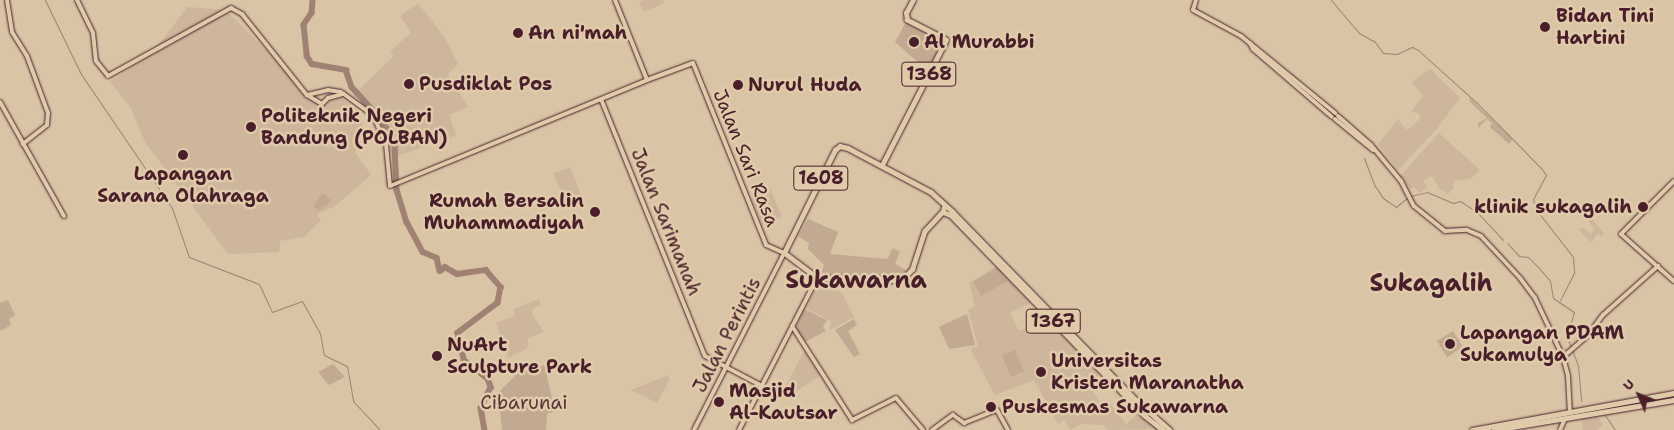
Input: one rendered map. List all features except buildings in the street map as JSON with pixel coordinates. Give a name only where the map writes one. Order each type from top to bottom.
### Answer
[{"type":"highway","points":[[1472,430],[1674,393]]},
{"type":"highway","points":[[1494,430],[1674,400]]},
{"type":"main road","name":"1368","points":[[882,165],[946,40],[907,20],[906,13],[913,0]]},
{"type":"main road","name":"1608","points":[[784,253],[838,147],[848,148],[882,165]]},
{"type":"main road","name":"1367","points":[[882,165],[921,184],[945,206],[1136,400],[1170,430]]},
{"type":"main road","points":[[784,253],[817,278],[902,281],[912,269],[925,232],[943,212],[945,206]]},
{"type":"main road","name":"1367","points":[[943,212],[951,215],[1144,415],[1162,430]]},
{"type":"street","points":[[7,0],[12,32],[27,56],[48,113],[47,125],[23,144]]},
{"type":"street","points":[[78,0],[93,33],[96,62],[108,76],[231,8],[242,14],[307,95],[318,97],[324,104],[328,98],[342,94]]},
{"type":"street","points":[[318,97],[332,90],[367,109],[379,124],[389,156],[392,185],[399,183],[647,80],[615,0]]},
{"type":"street","points":[[1196,0],[1193,10],[1250,43],[1253,49],[1335,116],[1373,150],[1410,200],[1445,231],[1467,230],[1484,238],[1535,298],[1563,357],[1568,376],[1570,412]]},
{"type":"street","name":"Jalan Sari Rasa","points":[[647,80],[693,63],[766,244],[784,253]]},
{"type":"street","points":[[324,93],[328,98]]},
{"type":"street","name":"Jalan Sarimanah","points":[[601,99],[706,356],[726,367]]},
{"type":"street","points":[[0,102],[64,216]]},
{"type":"street","points":[[1674,182],[1621,234],[1674,281]]},
{"type":"street","name":"Jalan Perintis","points":[[694,430],[784,253]]},
{"type":"street","points":[[1563,357],[1573,349],[1603,315],[1658,266]]},
{"type":"street","points":[[739,430],[817,278]]},
{"type":"street","points":[[792,326],[852,420],[896,398],[923,430]]},
{"type":"street","points":[[726,367],[762,386]]},
{"type":"street","points":[[932,430],[954,415],[966,422],[999,410],[1008,430]]},
{"type":"street","points":[[1560,430],[1565,419]]},
{"type":"shaded area","points":[[644,0],[663,0],[664,3],[644,12],[639,2]]},
{"type":"shaded area","name":"Pusdiklat Pos","points":[[418,3],[445,38],[458,64],[448,74],[468,107],[449,115],[456,135],[392,158],[380,120],[353,95],[394,56],[390,51],[411,33],[400,16]]},
{"type":"shaded area","name":"Politeknik Negeri Bandung (POLBAN)","points":[[187,7],[226,10],[321,105],[341,97],[360,114],[367,140],[355,152],[371,175],[335,206],[317,214],[321,220],[304,237],[280,241],[279,252],[228,254],[145,142],[131,108],[110,82],[154,51]]},
{"type":"shaded area","points":[[1430,69],[1460,98],[1436,130],[1398,170],[1378,144],[1398,119],[1407,130],[1421,118],[1418,113],[1411,112],[1423,96],[1412,82]]},
{"type":"shaded area","points":[[1439,133],[1480,170],[1470,179],[1453,181],[1454,188],[1448,194],[1439,188],[1432,176],[1423,181],[1427,187],[1420,193],[1414,187],[1410,189],[1400,176]]},
{"type":"shaded area","points":[[570,167],[581,194],[564,201],[553,174]]},
{"type":"shaded area","points":[[771,190],[782,217],[762,225],[752,198]]},
{"type":"shaded area","points":[[1592,219],[1604,233],[1601,236],[1598,233],[1591,242],[1579,230],[1583,227],[1590,234],[1595,229],[1589,222]]},
{"type":"shaded area","name":"Universitas Kristen Maranatha","points":[[997,266],[1032,302],[1010,313],[1019,331],[1047,319],[1100,374],[1091,382],[1097,389],[1093,392],[1103,404],[1108,401],[1126,424],[1139,413],[1157,429],[1108,430],[1103,425],[1081,424],[1071,430],[1064,420],[1058,424],[1034,380],[995,395],[971,349],[978,346],[968,310],[975,306],[969,283]]},
{"type":"shaded area","points":[[820,282],[842,293],[854,317],[830,330],[831,321],[806,308]]},
{"type":"shaded area","points":[[539,299],[541,305],[533,308],[532,314],[544,332],[527,338],[529,345],[526,349],[508,358],[496,323],[515,316],[513,309]]},
{"type":"shaded area","points":[[805,350],[821,375],[791,395],[783,391]]},
{"type":"shaded area","points":[[668,375],[670,379],[657,403],[631,390]]},
{"type":"shaded area","points":[[1595,414],[1603,424],[1597,430],[1583,430],[1581,418]]},
{"type":"green space","points":[[906,22],[943,41],[928,71],[895,42]]},
{"type":"green space","points":[[1469,97],[1513,139],[1509,144],[1490,127],[1492,123],[1487,119],[1478,128],[1478,123],[1487,118],[1470,102]]},
{"type":"green space","points":[[323,193],[332,201],[318,211],[313,206]]},
{"type":"green space","points":[[808,219],[838,232],[830,254],[887,259],[893,248],[900,252],[895,264],[906,270],[904,275],[895,278],[821,276],[824,265],[808,249],[809,243],[798,236]]},
{"type":"green space","points":[[996,268],[1008,281],[981,296],[973,282]]},
{"type":"green space","points":[[8,300],[15,315],[9,319],[11,325],[0,331],[0,303]]},
{"type":"green space","points":[[804,309],[827,320],[823,327],[826,331],[805,342],[796,328]]},
{"type":"green space","points":[[967,314],[975,345],[949,349],[939,327]]},
{"type":"green space","points":[[854,319],[857,325],[848,331],[860,354],[854,357],[835,330]]},
{"type":"green space","name":"Lapangan PDAM Sukamulya","points":[[1453,331],[1463,347],[1447,357],[1437,341]]},
{"type":"green space","points":[[1015,350],[1024,371],[1011,377],[1002,355]]},
{"type":"green space","points":[[333,364],[345,377],[329,385],[318,372]]},
{"type":"green space","name":"Cibarunai","points":[[547,365],[547,377],[555,411],[547,414],[546,430],[502,430],[498,393],[522,369]]},
{"type":"waterway","points":[[45,0],[81,74],[172,208],[189,257],[259,284],[272,312],[302,301],[320,333],[324,355],[347,366],[353,401],[380,430]]},
{"type":"waterway","points":[[313,0],[312,13],[304,25],[307,56],[312,64],[346,70],[352,87],[383,121],[395,145],[397,190],[407,222],[423,252],[437,258],[440,271],[445,267],[457,274],[486,270],[501,287],[498,303],[458,333],[464,360],[488,379],[491,387],[481,408],[485,430]]},
{"type":"waterway","points":[[1331,0],[1359,33],[1375,42],[1383,53],[1397,54],[1412,47],[1418,50],[1478,104],[1541,168],[1546,175],[1533,199],[1535,208],[1573,257],[1574,273],[1560,301]]},
{"type":"waterway","points":[[1364,158],[1375,186],[1383,198],[1396,207],[1407,198]]},
{"type":"waterway","points":[[1411,196],[1427,192],[1453,203],[1460,201],[1477,212],[1503,240]]},
{"type":"waterway","points":[[1507,243],[1519,256],[1528,257],[1538,267],[1550,281],[1553,298],[1574,312],[1571,322],[1564,329],[1578,365],[1581,401]]},
{"type":"waterway","points":[[1605,415],[1615,430]]},
{"type":"place","name":"Bidan Tini Hartini","points":[[1545,27]]},
{"type":"place","name":"An ni'mah","points":[[518,33]]},
{"type":"place","name":"Al Murabbi","points":[[914,42]]},
{"type":"place","name":"Pusdiklat Pos","points":[[409,84]]},
{"type":"place","name":"Nurul Huda","points":[[738,85]]},
{"type":"place","name":"Politeknik Negeri Bandung (POLBAN)","points":[[251,127]]},
{"type":"place","name":"Lapangan Sarana Olahraga","points":[[183,155]]},
{"type":"place","name":"klinik sukagalih","points":[[1643,207]]},
{"type":"place","name":"Rumah Bersalin Muhammadiyah","points":[[595,212]]},
{"type":"place","name":"Lapangan PDAM Sukamulya","points":[[1450,344]]},
{"type":"place","name":"NuArt Sculpture Park","points":[[437,356]]},
{"type":"place","name":"Universitas Kristen Maranatha","points":[[1041,372]]},
{"type":"place","name":"Masjid Al-Kautsar","points":[[719,402]]},
{"type":"place","name":"Puskesmas Sukawarna","points":[[991,407]]},
{"type":"district","name":"Sukawarna","points":[[856,281]]},
{"type":"district","name":"Sukagalih","points":[[1431,284]]}]
